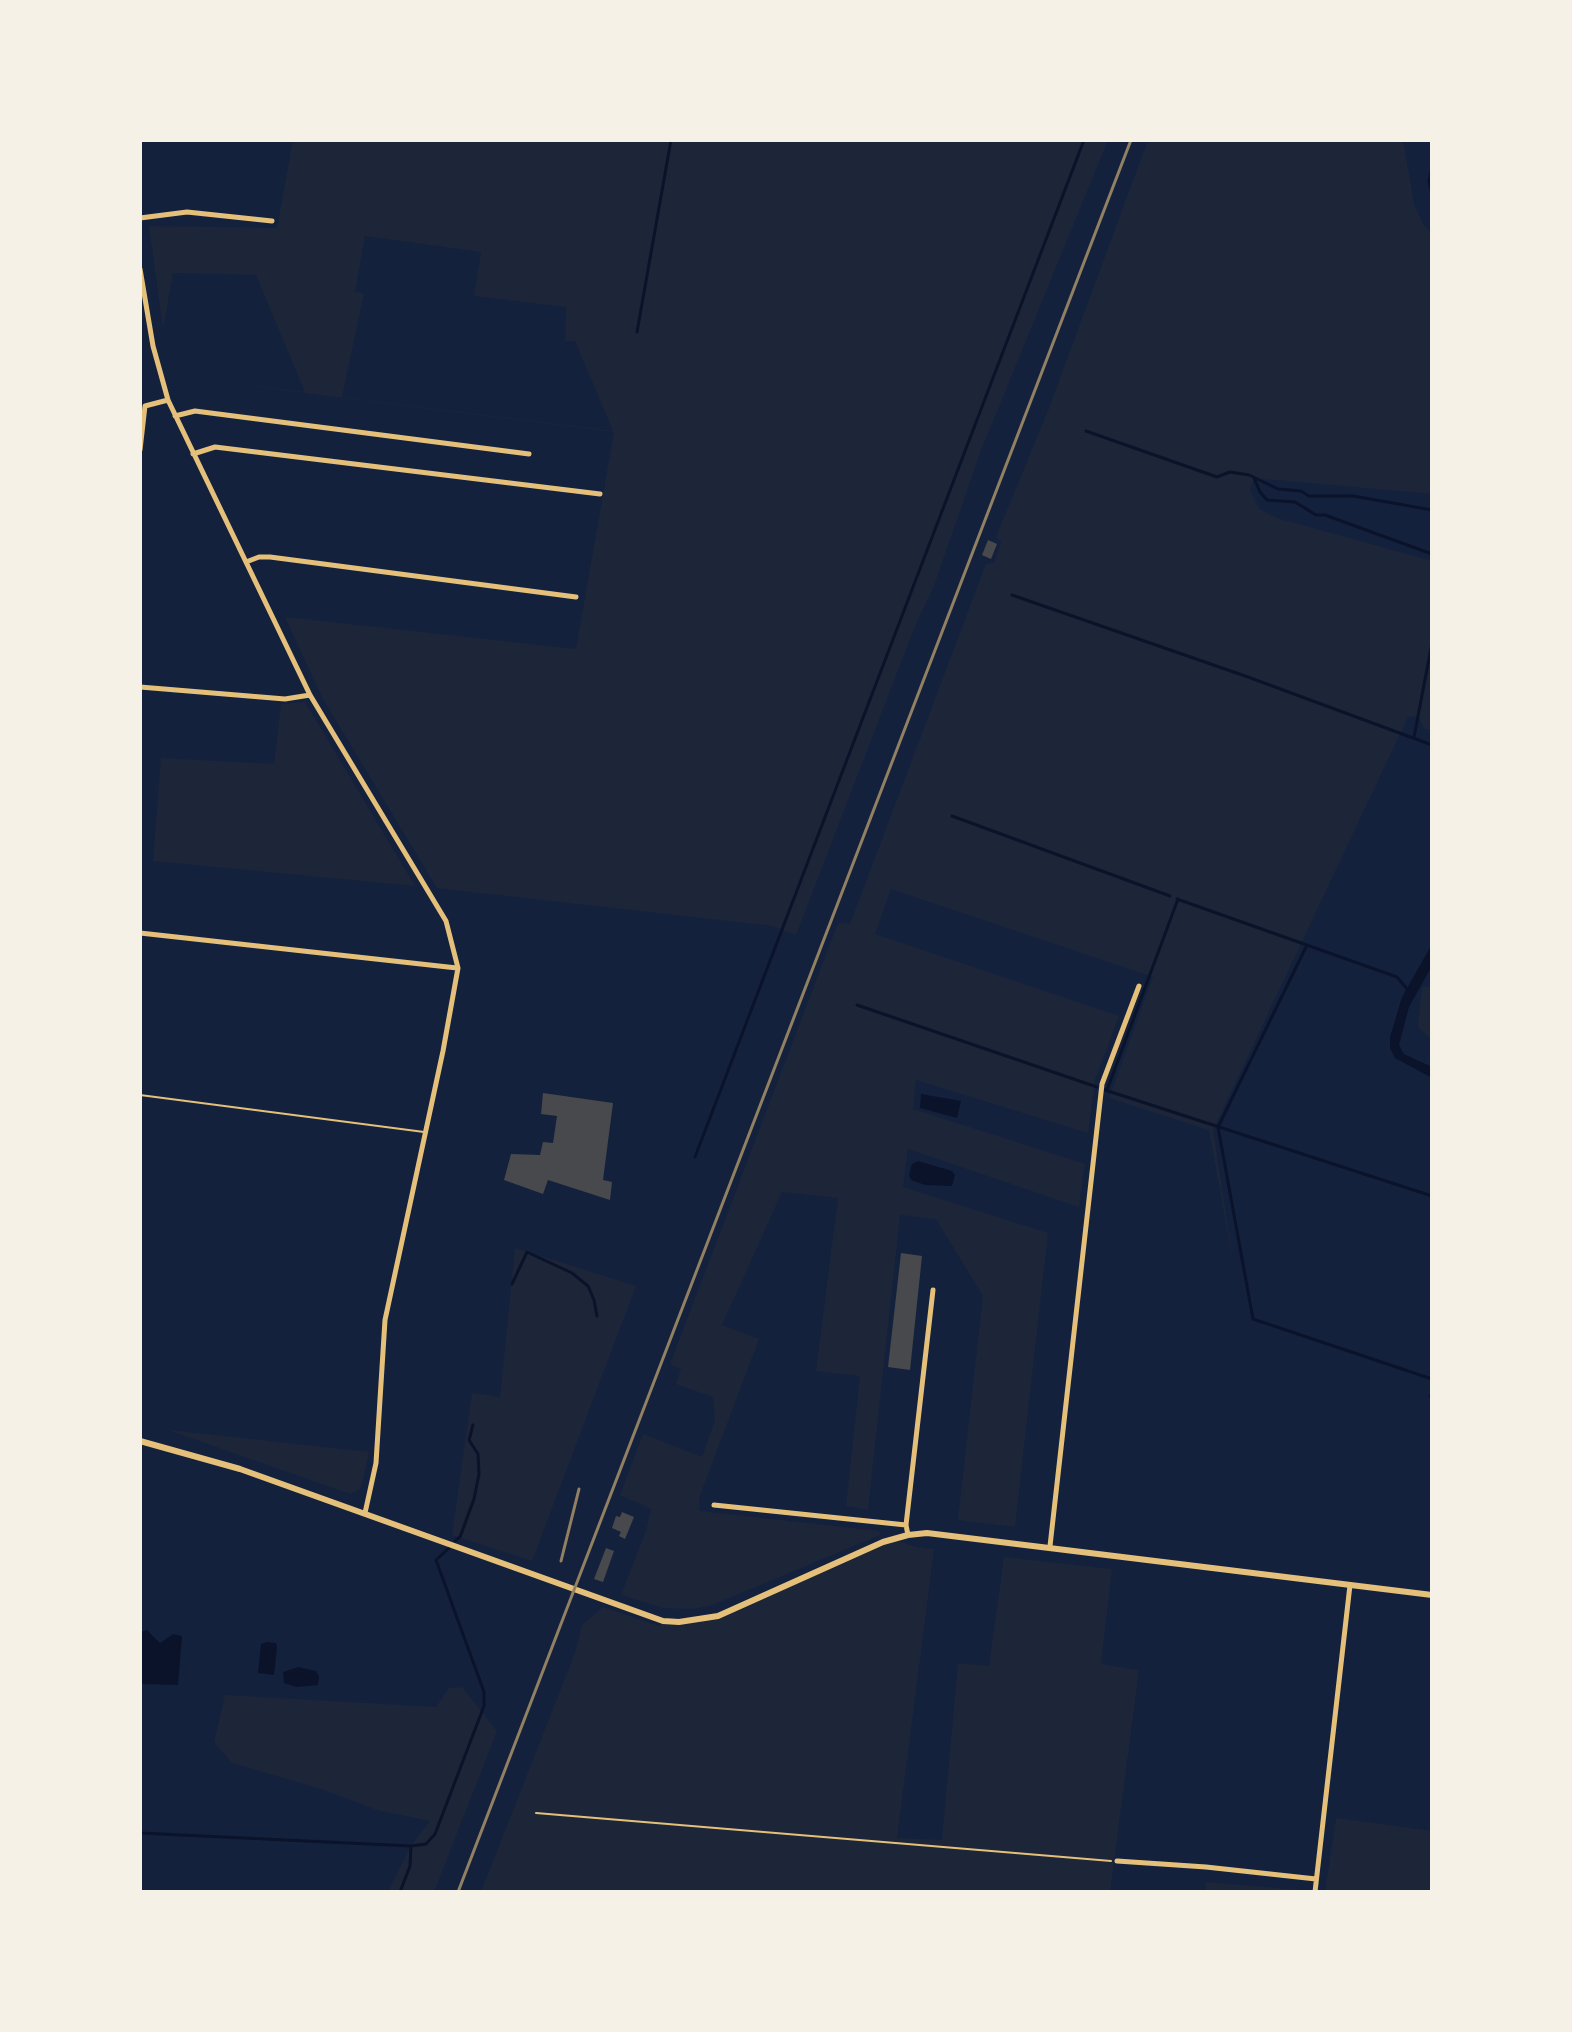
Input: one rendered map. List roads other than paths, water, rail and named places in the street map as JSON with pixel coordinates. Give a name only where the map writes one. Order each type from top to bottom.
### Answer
[{"type":"street","points":[[140,218],[187,212],[272,221]]},
{"type":"street","points":[[140,269],[157,362],[175,416],[310,695],[446,921],[458,968],[385,1320],[376,1463],[365,1513]]},
{"type":"street","points":[[140,450],[145,406],[168,400]]},
{"type":"street","points":[[175,416],[195,411],[529,454]]},
{"type":"street","points":[[193,454],[215,447],[600,494]]},
{"type":"street","points":[[246,562],[270,557],[576,597]]},
{"type":"street","points":[[140,687],[285,699],[310,695]]},
{"type":"street","points":[[140,933],[458,968]]},
{"type":"street","points":[[1050,1546],[1102,1084],[1139,986]]},
{"type":"street","points":[[908,1535],[906,1525],[933,1290]]},
{"type":"street","points":[[140,1441],[208,1459],[365,1513],[647,1617],[679,1622],[718,1616],[883,1542],[908,1535],[947,1534],[1432,1595]]},
{"type":"street","points":[[714,1505],[906,1525]]},
{"type":"street","points":[[1315,1892],[1350,1585]]},
{"type":"street","points":[[1117,1861],[1316,1879]]},
{"type":"lane","points":[[140,1095],[425,1132]]},
{"type":"waterway","points":[[637,332],[671,140]]},
{"type":"waterway","points":[[695,1157],[1084,140]]},
{"type":"waterway","points":[[1432,167],[1429,181],[1432,195]]},
{"type":"waterway","points":[[1086,431],[1217,477],[1230,472],[1249,475],[1278,489],[1301,491],[1309,496],[1353,496],[1432,510]]},
{"type":"waterway","points":[[1254,478],[1267,500],[1295,502],[1316,515],[1325,515],[1432,554]]},
{"type":"waterway","points":[[1012,595],[1432,745]]},
{"type":"waterway","points":[[1414,737],[1432,643]]},
{"type":"waterway","points":[[952,816],[1170,896]]},
{"type":"waterway","points":[[1177,899],[1397,977],[1408,990]]},
{"type":"waterway","points":[[1107,1090],[1178,899]]},
{"type":"waterway","points":[[1307,945],[1218,1127],[1253,1319],[1432,1379]]},
{"type":"waterway","points":[[857,1005],[1097,1087]]},
{"type":"waterway","points":[[1105,1090],[1432,1196]]},
{"type":"waterway","points":[[512,1284],[527,1252],[572,1273],[588,1286],[597,1316]]},
{"type":"waterway","points":[[455,1541],[460,1537],[474,1499],[479,1474],[478,1454],[469,1440],[473,1425]]},
{"type":"waterway","points":[[400,1892],[410,1866],[411,1846],[426,1844],[435,1834],[484,1706],[484,1692],[436,1560],[449,1548]]},
{"type":"waterway","points":[[140,1833],[411,1846]]},
{"type":"railway","points":[[458,1892],[1131,140]]},
{"type":"railway","points":[[561,1561],[579,1489]]}]
